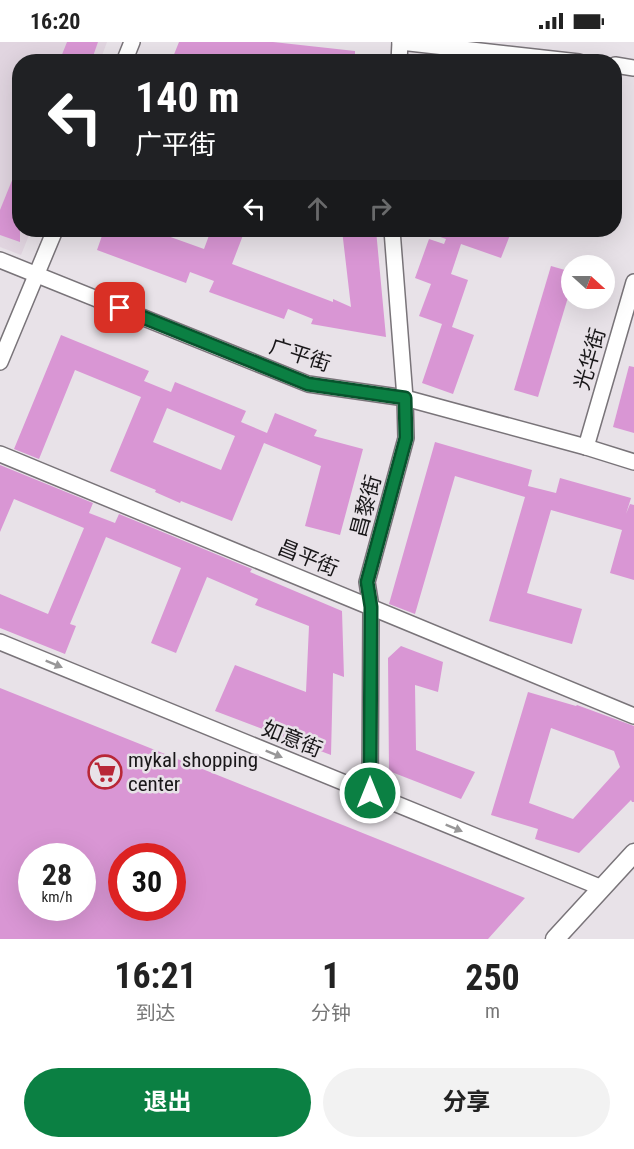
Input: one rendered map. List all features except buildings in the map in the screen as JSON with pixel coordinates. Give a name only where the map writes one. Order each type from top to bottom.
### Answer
[{"type":"street","points":[[400,42],[507,54]]},
{"type":"street","points":[[0,362],[52,237]]},
{"type":"street","name":"昌黎街","points":[[370,793],[371,607],[367,582],[406,438],[393,237]]},
{"type":"street","name":"广平街","points":[[0,260],[308,384],[405,398],[634,462]]},
{"type":"street","name":"光华街","points":[[586,447],[634,282]]},
{"type":"street","name":"昌平街","points":[[0,454],[634,716]]},
{"type":"street","name":"如意街","points":[[0,642],[602,888]]},
{"type":"street","points":[[555,939],[634,854]]},
{"type":"shaded area","points":[[0,42],[107,42],[103,54],[12,54],[12,237],[28,237],[21,255],[0,247]]},
{"type":"place","name":"mykal shopping center","points":[[105,772]]},
{"type":"route","points":[[120,308],[308,384],[405,398],[406,438],[367,582],[371,607],[370,793]]}]
